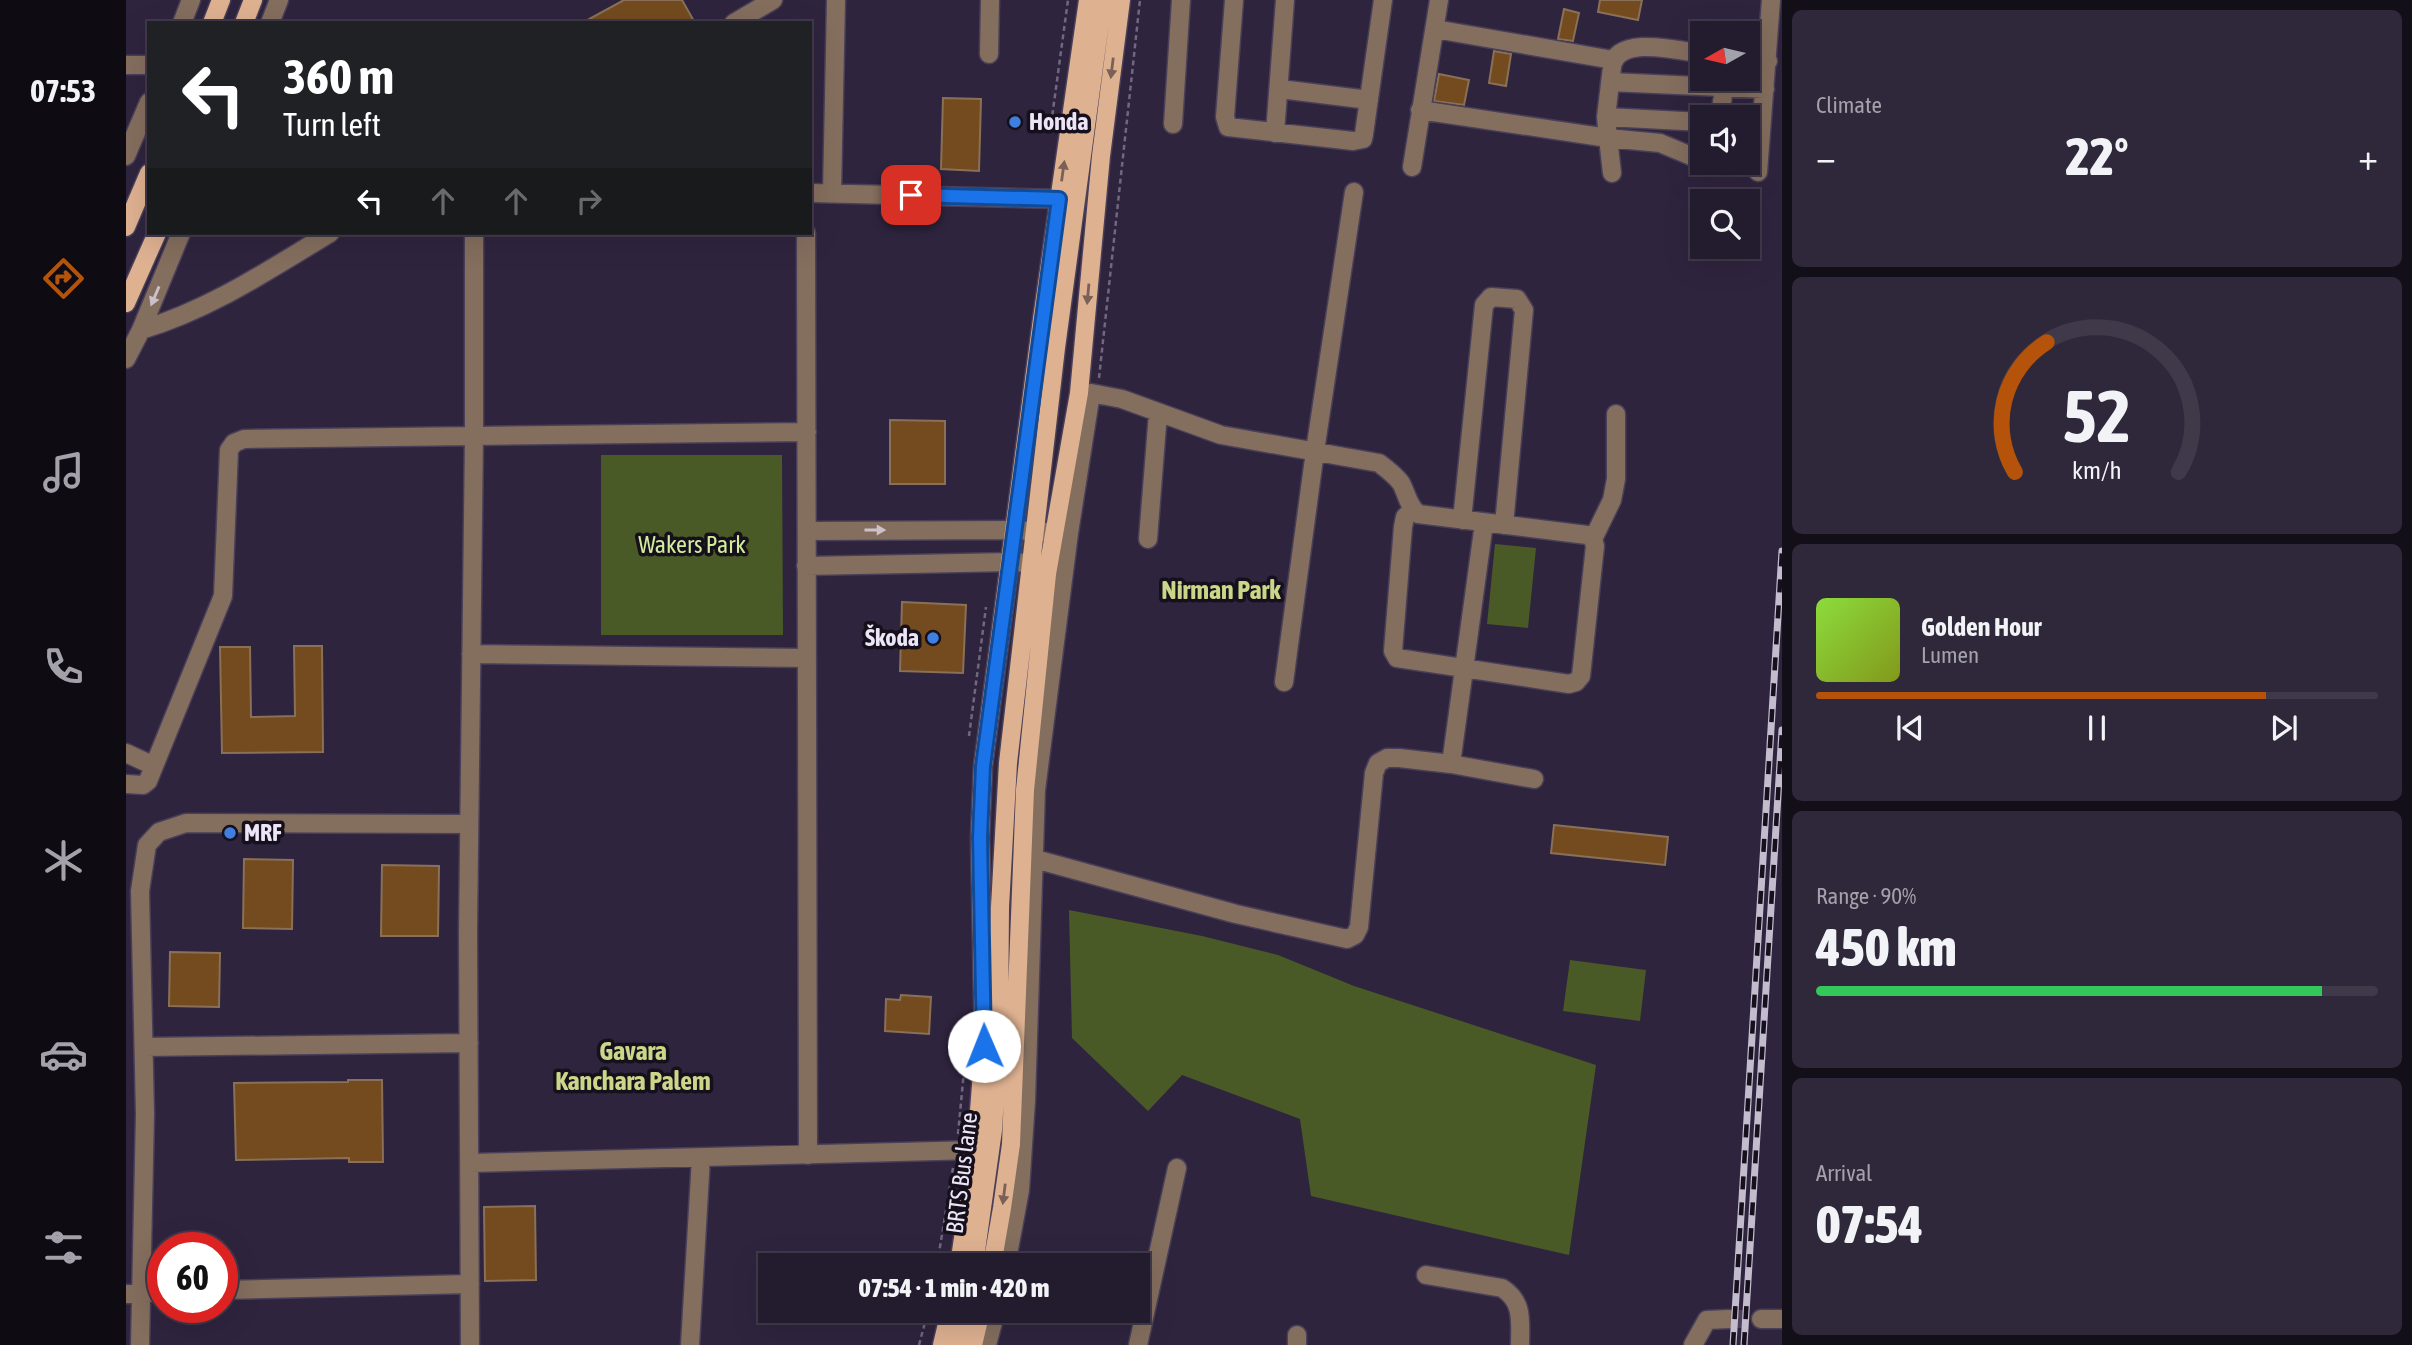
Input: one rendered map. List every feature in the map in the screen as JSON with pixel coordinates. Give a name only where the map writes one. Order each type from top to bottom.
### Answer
[{"type":"main road","points":[[213,21],[221,0]]},
{"type":"main road","points":[[245,21],[253,0]]},
{"type":"main road","points":[[961,1253],[976,1150],[984,1046],[980,837],[983,766],[1013,530],[1088,0]]},
{"type":"main road","points":[[1053,532],[1056,348],[1102,0]]},
{"type":"main road","points":[[994,1253],[1010,1144],[1029,857],[1025,790],[1053,532],[1079,393],[1101,156],[1121,0]]},
{"type":"main road","points":[[126,227],[147,178]]},
{"type":"main road","points":[[126,303],[156,235]]},
{"type":"main road","name":"BRTS Bus lane","points":[[976,1253],[993,1130],[999,1033],[1000,907],[1008,763],[1049,564]]},
{"type":"main road","points":[[942,1345],[947,1323]]},
{"type":"main road","points":[[958,1345],[963,1323]]},
{"type":"main road","points":[[973,1345],[978,1323]]},
{"type":"street","points":[[183,21],[191,0]]},
{"type":"street","points":[[271,21],[279,0]]},
{"type":"street","points":[[737,21],[773,0]]},
{"type":"street","points":[[832,193],[836,0]]},
{"type":"street","points":[[989,54],[990,0]]},
{"type":"street","points":[[1173,124],[1181,0]]},
{"type":"street","points":[[1234,0],[1226,123],[1228,127],[1358,140],[1363,139],[1364,134],[1383,0]]},
{"type":"street","points":[[1275,133],[1284,0]]},
{"type":"street","points":[[1412,167],[1439,0]]},
{"type":"street","points":[[1760,148],[1771,0]]},
{"type":"street","points":[[1435,29],[1613,60]]},
{"type":"street","points":[[1612,173],[1606,117],[1613,60],[1633,47],[1690,53]]},
{"type":"street","points":[[1760,60],[1768,61]]},
{"type":"street","points":[[126,65],[147,65]]},
{"type":"street","points":[[1610,82],[1690,86]]},
{"type":"street","points":[[1280,89],[1369,100]]},
{"type":"street","points":[[1760,89],[1765,89]]},
{"type":"street","points":[[127,152],[147,107]]},
{"type":"street","points":[[1420,110],[1608,138],[1660,143],[1690,155]]},
{"type":"street","points":[[1606,117],[1690,121]]},
{"type":"street","points":[[1284,682],[1354,192]]},
{"type":"street","points":[[812,193],[1059,199]]},
{"type":"street","points":[[126,359],[141,330],[180,235]]},
{"type":"street","points":[[141,330],[164,323],[239,289],[327,235]]},
{"type":"street","points":[[470,1345],[469,824],[474,235]]},
{"type":"street","points":[[806,235],[808,1155]]},
{"type":"street","points":[[1462,520],[1484,305],[1491,297],[1510,298],[1517,299],[1524,310],[1504,525]]},
{"type":"street","points":[[807,531],[1053,532],[1091,393],[1098,394],[1122,399],[1233,438],[1379,463],[1401,484],[1412,510],[1418,514],[1587,535],[1593,539],[1595,546],[1581,676],[1576,682],[1569,684],[1397,657],[1393,651],[1403,527],[1405,517],[1412,510]]},
{"type":"street","points":[[1148,539],[1158,413]]},
{"type":"street","points":[[1593,539],[1612,500],[1616,479],[1616,414]]},
{"type":"street","points":[[126,784],[143,785],[148,781],[223,596],[229,450],[234,443],[244,439],[807,432]]},
{"type":"street","points":[[1451,764],[1483,523]]},
{"type":"street","points":[[806,566],[1011,562],[1049,564]]},
{"type":"street","points":[[471,654],[807,658]]},
{"type":"street","points":[[126,753],[154,766]]},
{"type":"street","points":[[1008,1253],[1020,1190],[1026,1101],[1029,857],[1236,914],[1347,939],[1355,935],[1359,927],[1374,774],[1378,763],[1387,758],[1399,758],[1534,779]]},
{"type":"street","points":[[139,1345],[134,1293],[145,1114],[144,1047],[134,952],[147,845],[159,832],[186,823],[469,824]]},
{"type":"street","points":[[144,1047],[470,1043]]},
{"type":"street","points":[[471,1163],[976,1150]]},
{"type":"street","points":[[690,1345],[701,1158]]},
{"type":"street","points":[[1150,1274],[1177,1168]]},
{"type":"street","points":[[1426,1275],[1502,1288],[1513,1294],[1518,1304],[1520,1345]]},
{"type":"street","points":[[238,1290],[470,1284]]},
{"type":"street","points":[[1693,1345],[1707,1320],[1729,1319]]},
{"type":"street","points":[[1761,1319],[1782,1320]]},
{"type":"street","points":[[987,1345],[993,1323]]},
{"type":"street","points":[[1138,1345],[1140,1323]]},
{"type":"path","points":[[1098,394],[1140,0]]},
{"type":"path","points":[[919,1345],[925,1323]]},
{"type":"green space","name":"Wakers Park","points":[[601,455],[782,455],[783,635],[601,635]]},
{"type":"green space","points":[[1495,544],[1536,548],[1528,628],[1487,624]]},
{"type":"green space","points":[[1069,910],[1202,936],[1278,955],[1354,986],[1596,1065],[1569,1255],[1311,1196],[1300,1119],[1182,1075],[1148,1111],[1072,1038]]},
{"type":"green space","points":[[1570,960],[1646,970],[1640,1021],[1563,1011]]},
{"type":"building","points":[[624,0],[682,0],[694,21],[586,21]]},
{"type":"building","points":[[1600,0],[1642,0],[1638,20],[1598,12]]},
{"type":"building","points":[[1564,9],[1579,13],[1573,41],[1558,39]]},
{"type":"building","points":[[1494,51],[1511,54],[1506,86],[1489,83]]},
{"type":"building","points":[[1439,74],[1469,80],[1464,105],[1434,101]]},
{"type":"building","points":[[943,98],[981,99],[979,171],[941,169]]},
{"type":"building","points":[[890,420],[945,421],[945,484],[890,484]]},
{"type":"building","name":"Škoda","points":[[902,602],[966,605],[963,673],[900,671]]},
{"type":"building","points":[[294,646],[322,646],[323,752],[222,753],[220,647],[250,647],[251,717],[295,716]]},
{"type":"building","points":[[1554,825],[1668,837],[1665,865],[1551,853]]},
{"type":"building","points":[[244,859],[293,860],[292,929],[243,928]]},
{"type":"building","points":[[382,865],[439,866],[438,936],[381,936]]},
{"type":"building","points":[[170,952],[220,953],[219,1007],[169,1006]]},
{"type":"building","points":[[901,995],[931,997],[929,1034],[885,1031],[886,999],[900,1000]]},
{"type":"building","points":[[382,1080],[383,1162],[349,1162],[349,1158],[236,1160],[234,1083]]},
{"type":"building","points":[[535,1206],[536,1280],[485,1281],[484,1207]]},
{"type":"tunnel","points":[[1729,1319],[1761,1319]]},
{"type":"railway","points":[[1733,1345],[1782,551]]},
{"type":"railway","points":[[1744,1345],[1782,730]]},
{"type":"place","name":"Honda","points":[[1015,122]]},
{"type":"place","name":"Škoda","points":[[933,638]]},
{"type":"place","name":"MRF","points":[[230,833]]},
{"type":"district","name":"Nirman Park","points":[[1221,590]]},
{"type":"district","name":"Gavara Kanchara Palem","points":[[633,1066]]},
{"type":"route","points":[[911,195],[1059,199],[983,766],[980,837],[984,1046]]}]
